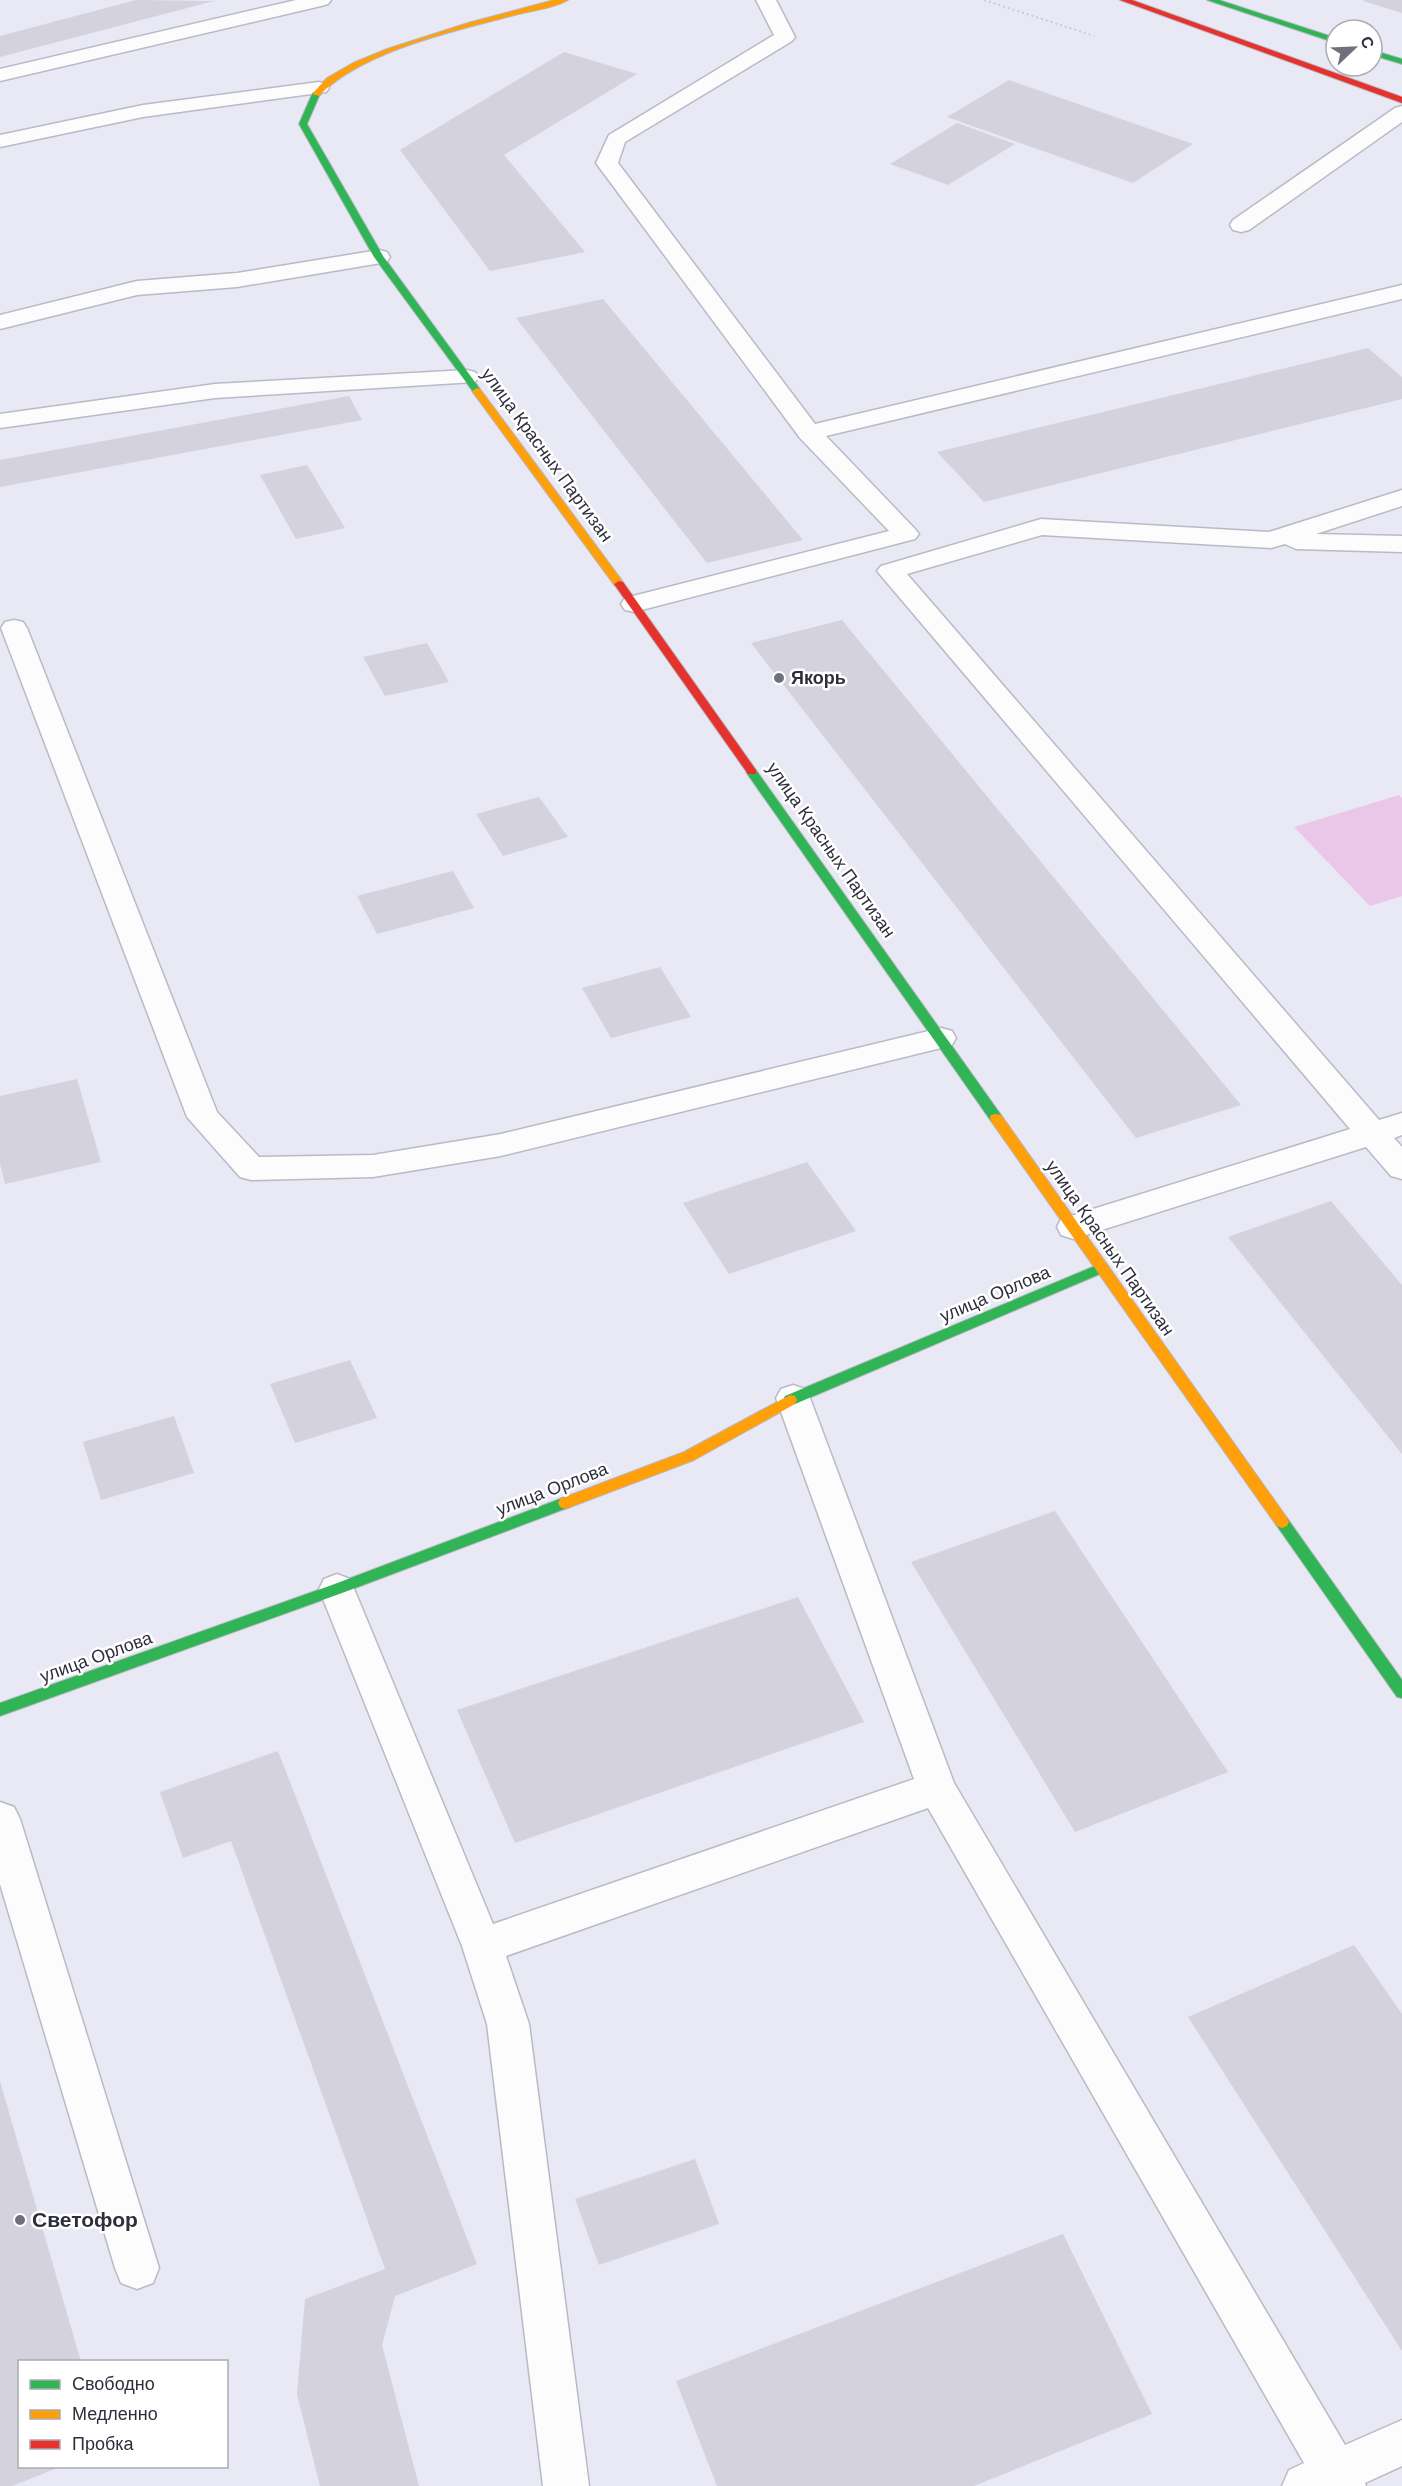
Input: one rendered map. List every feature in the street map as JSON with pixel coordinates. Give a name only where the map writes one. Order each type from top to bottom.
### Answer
[{"type":"main road","points":[[319,88],[339,74],[388,51],[472,24],[564,0]]},
{"type":"main road","points":[[1124,0],[1402,100]]},
{"type":"main road","points":[[1211,0],[1324,37]]},
{"type":"main road","points":[[1384,56],[1402,62]]},
{"type":"main road","name":"улица Красных Партизан","points":[[319,88],[303,124],[380,257],[634,604],[1402,1692]]},
{"type":"main road","name":"улица Орлова","points":[[0,1710],[337,1589],[689,1456],[793,1398],[1102,1268]]},
{"type":"lane","points":[[0,75],[321,0]]},
{"type":"lane","points":[[634,604],[906,534],[809,433],[607,163],[616,139],[785,37],[766,0]]},
{"type":"lane","points":[[0,141],[143,111],[319,88]]},
{"type":"lane","points":[[1241,225],[1402,112]]},
{"type":"lane","points":[[0,322],[137,288],[237,280],[380,257]]},
{"type":"lane","points":[[809,433],[1402,292]]},
{"type":"lane","points":[[0,421],[215,391],[467,377]]},
{"type":"lane","points":[[1271,540],[1402,498]]},
{"type":"lane","points":[[1402,544],[1271,540],[1041,527],[890,571],[1402,1168]]},
{"type":"lane","points":[[14,628],[203,1117],[251,1169],[373,1166],[501,1145],[941,1038]]},
{"type":"lane","points":[[1073,1227],[1402,1124]]},
{"type":"lane","points":[[793,1398],[937,1788],[1328,2482],[1402,2443]]},
{"type":"lane","points":[[337,1589],[482,1946],[508,2024],[566,2486]]},
{"type":"lane","points":[[482,1946],[937,1788]]},
{"type":"lane","points":[[0,1819],[137,2268]]},
{"type":"shaded area","points":[[1399,795],[1402,798],[1402,896],[1370,906],[1294,827]]},
{"type":"building","points":[[136,0],[214,1],[0,57],[0,36]]},
{"type":"building","points":[[1402,0],[1402,13],[1363,1]]},
{"type":"building","points":[[564,52],[637,74],[504,155],[585,252],[490,271],[400,150]]},
{"type":"building","points":[[1009,80],[1193,144],[1133,183],[947,117]]},
{"type":"building","points":[[957,123],[1015,144],[948,185],[890,164]]},
{"type":"building","points":[[603,299],[803,540],[707,563],[516,318]]},
{"type":"building","points":[[1368,348],[1402,377],[1402,399],[984,502],[937,452]]},
{"type":"building","points":[[349,396],[362,420],[0,487],[0,460]]},
{"type":"building","points":[[307,465],[345,528],[296,539],[260,475]]},
{"type":"building","points":[[842,620],[1241,1105],[1136,1138],[751,643]]},
{"type":"building","points":[[427,643],[449,682],[385,696],[363,657]]},
{"type":"building","points":[[539,797],[568,837],[503,856],[476,814]]},
{"type":"building","points":[[453,871],[474,908],[377,934],[357,896]]},
{"type":"building","points":[[660,967],[691,1017],[611,1038],[582,988]]},
{"type":"building","points":[[77,1079],[101,1162],[5,1184],[0,1164],[0,1096]]},
{"type":"building","points":[[807,1162],[856,1231],[729,1274],[683,1203]]},
{"type":"building","points":[[1331,1201],[1402,1285],[1402,1454],[1228,1237]]},
{"type":"building","points":[[350,1360],[377,1418],[295,1443],[270,1384]]},
{"type":"building","points":[[174,1416],[194,1473],[101,1500],[83,1442]]},
{"type":"building","points":[[1055,1511],[1228,1772],[1075,1832],[911,1562]]},
{"type":"building","points":[[798,1597],[864,1722],[515,1843],[457,1710]]},
{"type":"building","points":[[278,1751],[477,2264],[395,2296],[382,2345],[419,2486],[320,2486],[297,2394],[305,2299],[385,2269],[231,1841],[183,1858],[160,1792]]},
{"type":"building","points":[[1354,1945],[1402,2014],[1402,2351],[1188,2017]]},
{"type":"building","name":"Светофор","points":[[0,2081],[80,2360],[18,2360],[18,2468],[57,2468],[12,2486],[0,2486]]},
{"type":"building","points":[[695,2159],[719,2224],[599,2265],[575,2199]]},
{"type":"building","points":[[1063,2234],[1152,2414],[974,2486],[717,2486],[676,2381]]},
{"type":"traffic: fast","points":[[1211,0],[1324,37]]},
{"type":"traffic: fast","points":[[1384,56],[1402,62]]},
{"type":"traffic: fast","points":[[316,94],[303,124],[379,257],[477,391]]},
{"type":"traffic: fast","points":[[752,772],[996,1118]]},
{"type":"traffic: fast","points":[[790,1400],[1102,1268]]},
{"type":"traffic: fast","points":[[0,1710],[337,1589],[565,1503]]},
{"type":"traffic: fast","points":[[1282,1522],[1402,1692]]},
{"type":"traffic: slow","points":[[316,94],[330,80],[390,50],[564,0]]},
{"type":"traffic: slow","points":[[477,391],[619,584]]},
{"type":"traffic: slow","points":[[996,1118],[1282,1522]]},
{"type":"traffic: slow","points":[[565,1503],[689,1456],[790,1400]]},
{"type":"traffic: jam","points":[[1124,0],[1402,100]]},
{"type":"traffic: jam","points":[[619,584],[752,772]]},
{"type":"place","name":"Якорь","points":[[779,678]]},
{"type":"place","name":"Светофор","points":[[20,2220]]}]
